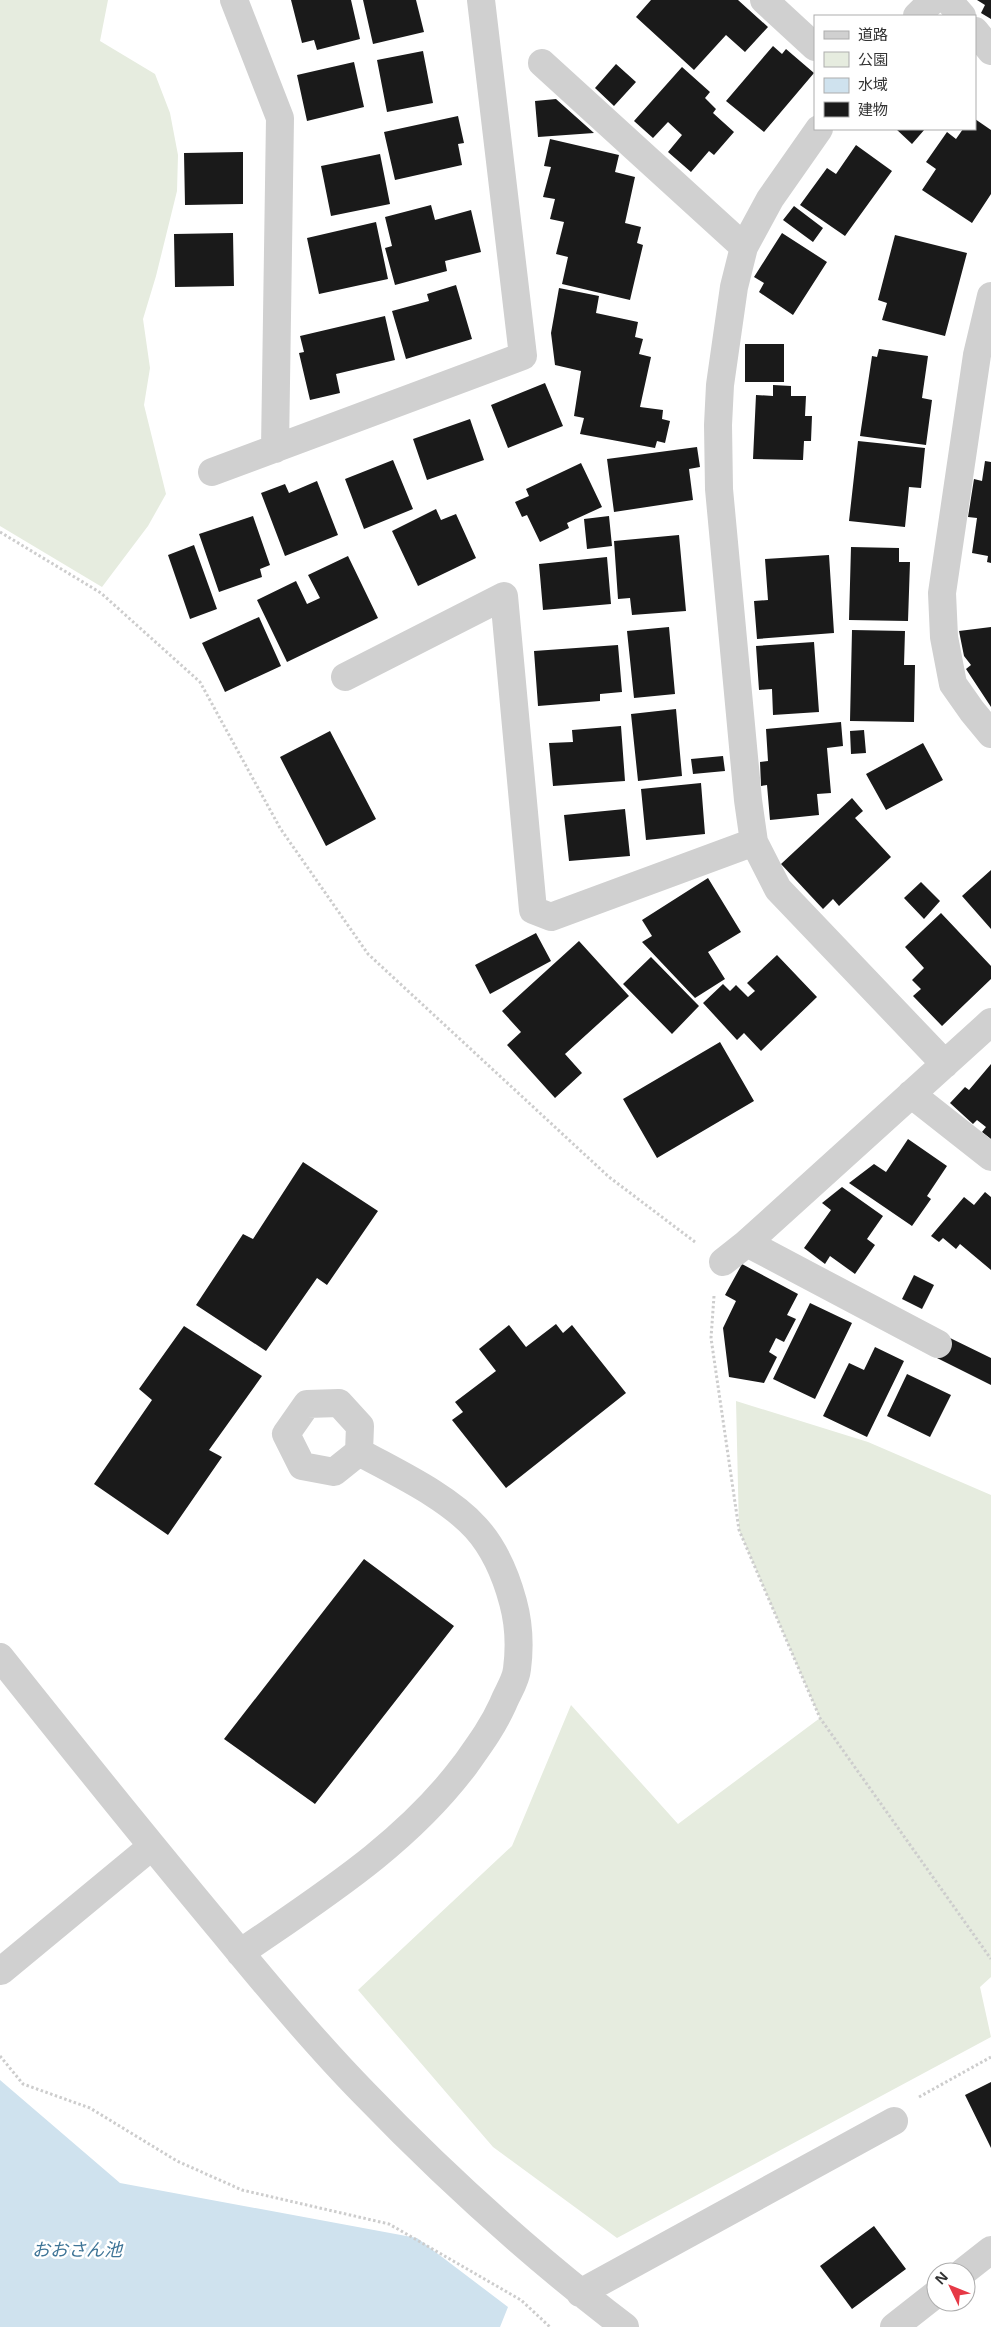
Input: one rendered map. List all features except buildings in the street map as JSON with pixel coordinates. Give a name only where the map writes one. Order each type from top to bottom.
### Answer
[{"type":"street","points":[[234,0],[280,118],[275,449]]},
{"type":"street","points":[[212,472],[523,356],[481,0]]},
{"type":"street","points":[[764,0],[814,46]]},
{"type":"street","points":[[918,15],[933,0]]},
{"type":"street","points":[[948,0],[961,15]]},
{"type":"street","points":[[976,32],[991,50]]},
{"type":"street","points":[[542,63],[744,247]]},
{"type":"street","points":[[817,130],[770,199],[744,247],[734,287],[720,385],[718,425],[719,489],[748,800],[754,842],[778,890],[945,1064]]},
{"type":"street","points":[[991,296],[977,355],[942,593],[944,637],[953,684],[991,734]]},
{"type":"street","points":[[345,677],[504,596],[533,910],[551,917],[754,842]]},
{"type":"street","points":[[723,1262],[747,1243],[991,1022]]},
{"type":"street","points":[[911,1094],[991,1157]]},
{"type":"street","points":[[747,1243],[938,1344]]},
{"type":"street","points":[[240,1953],[358,1871],[408,1830],[450,1785],[492,1729],[517,1671],[519,1627],[509,1586],[495,1556],[476,1528],[419,1485],[359,1452]]},
{"type":"street","points":[[0,1657],[151,1846],[240,1953],[301,2025],[364,2093],[460,2187],[580,2293],[625,2327]]},
{"type":"street","points":[[0,1970],[151,1846]]},
{"type":"street","points":[[580,2293],[894,2121]]},
{"type":"street","points":[[976,2262],[991,2250]]},
{"type":"street","points":[[894,2327],[926,2302]]},
{"type":"path","points":[[0,532],[101,593],[200,682],[280,828],[368,954],[609,1177],[723,1262],[714,1291],[711,1338],[739,1530],[820,1718],[991,1959]]},
{"type":"path","points":[[0,2056],[23,2084],[90,2108],[177,2161],[242,2190],[390,2224],[520,2300],[550,2327]]},
{"type":"path","points":[[894,2121],[903,2106],[991,2057]]},
{"type":"green space","points":[[0,0],[108,0],[100,41],[155,74],[170,113],[178,155],[177,191],[156,276],[143,319],[150,368],[144,405],[166,494],[148,526],[102,587],[0,526]]},
{"type":"green space","points":[[736,1401],[868,1442],[991,1495],[991,1977],[980,1987],[991,2037],[617,2238],[493,2147],[358,1990],[512,1846],[571,1705],[678,1824],[820,1718],[739,1530]]},
{"type":"water","name":"おおさん池","points":[[0,2080],[120,2183],[417,2238],[508,2307],[500,2327],[0,2327]]}]
